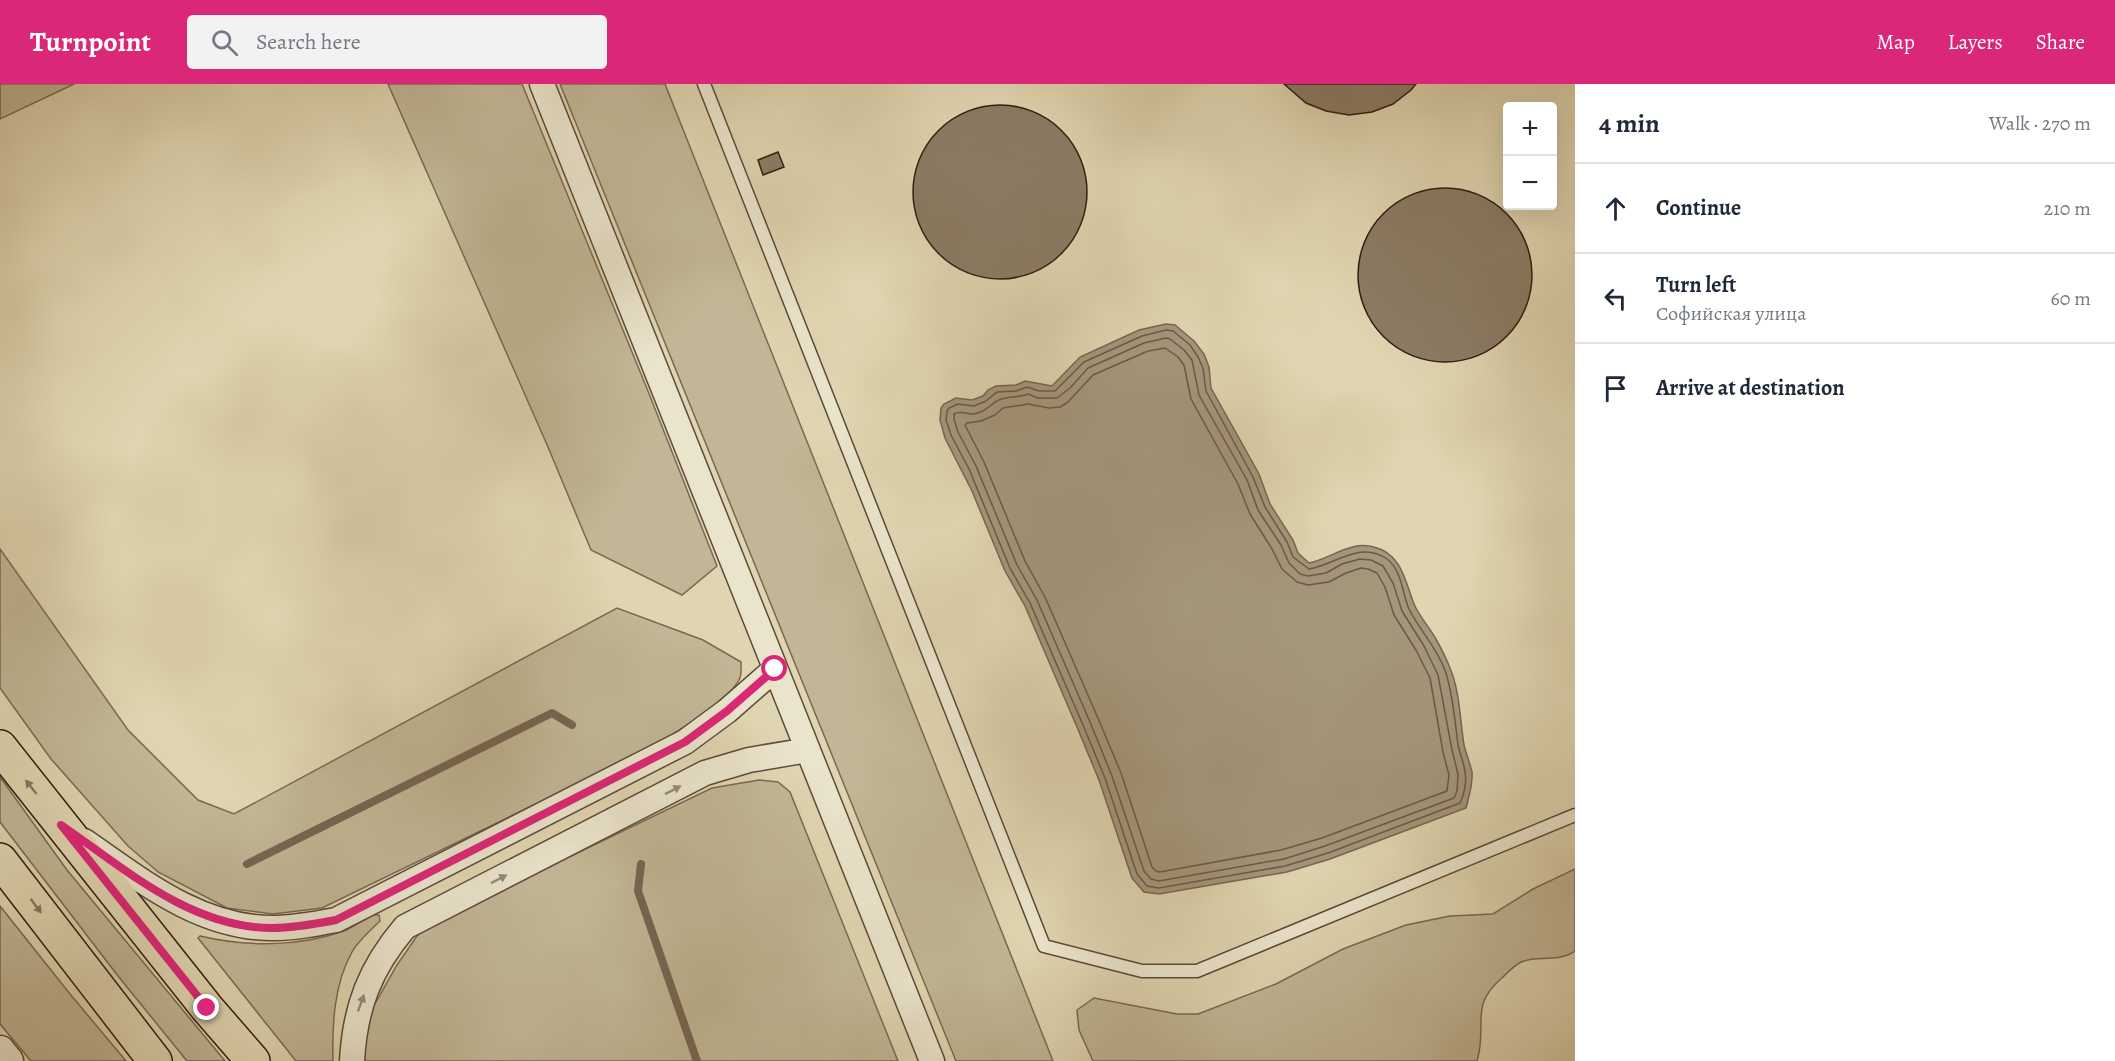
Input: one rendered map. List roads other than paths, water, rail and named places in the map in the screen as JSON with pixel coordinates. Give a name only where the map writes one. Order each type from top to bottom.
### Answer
[{"type":"main road","points":[[0,747],[207,1008],[253,1061]]},
{"type":"main road","points":[[0,860],[155,1061]]},
{"type":"street","points":[[542,84],[932,1061]]},
{"type":"street","points":[[61,825],[147,884],[186,908],[212,918],[245,926],[272,928],[303,926],[336,920],[685,742],[727,711],[775,669]]},
{"type":"street","points":[[352,1061],[357,1013],[365,990],[390,944],[405,927],[705,773],[749,760],[808,750]]},
{"type":"street","points":[[0,1051],[8,1061]]},
{"type":"lane","points":[[704,84],[1044,946],[1142,971],[1197,971],[1575,814]]},
{"type":"water","points":[[1166,324],[1175,325],[1194,341],[1204,354],[1209,367],[1211,388],[1259,474],[1270,504],[1293,540],[1298,553],[1309,563],[1349,548],[1365,546],[1383,551],[1397,562],[1416,608],[1438,642],[1453,677],[1458,696],[1464,745],[1472,776],[1466,808],[1330,859],[1287,872],[1159,894],[1144,892],[1132,878],[1099,780],[1077,727],[1025,606],[1005,571],[972,491],[945,438],[940,420],[941,408],[956,398],[972,400],[983,396],[996,386],[1016,385],[1025,381],[1052,386],[1080,357],[1139,330]]},
{"type":"waterway","points":[[247,864],[552,713],[572,725]]},
{"type":"waterway","points":[[641,864],[638,891],[697,1061]]}]
